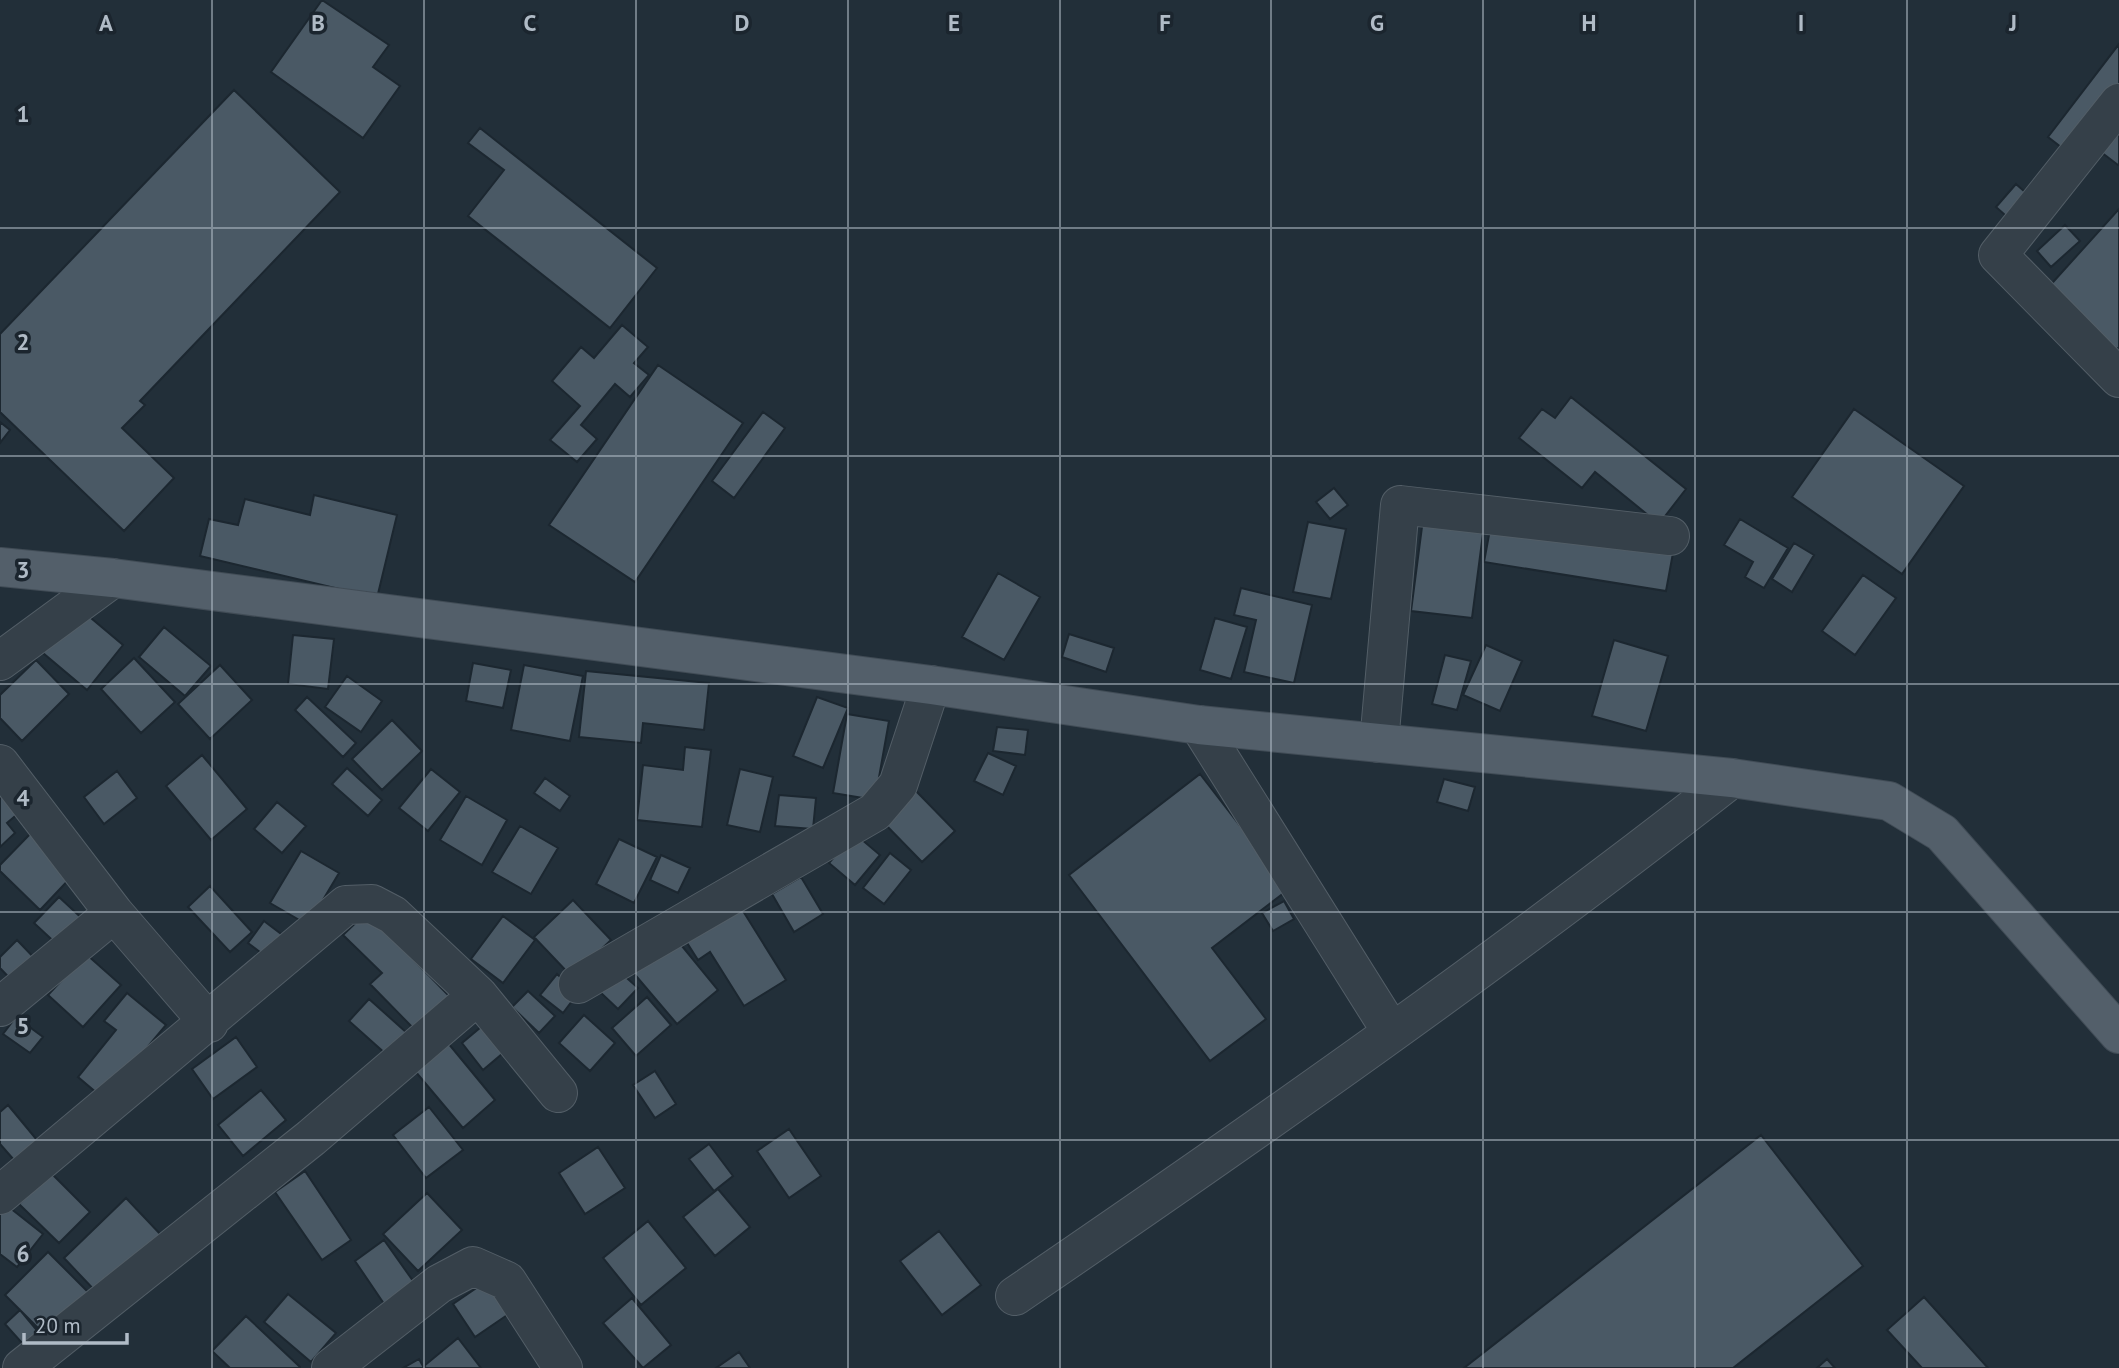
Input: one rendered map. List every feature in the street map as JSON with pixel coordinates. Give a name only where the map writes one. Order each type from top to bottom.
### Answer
[{"type":"main road","points":[[0,567],[113,578],[931,685],[1199,725],[1732,778],[1889,801],[1942,834],[2119,1034]]},
{"type":"street","points":[[2119,103],[1998,254],[2119,378]]},
{"type":"street","points":[[1378,743],[1400,506],[1671,536]]},
{"type":"street","points":[[0,661],[113,578]]},
{"type":"street","points":[[578,984],[874,812],[898,785],[931,685]]},
{"type":"street","points":[[1199,725],[1391,1031]]},
{"type":"street","points":[[0,764],[114,913],[209,1023]]},
{"type":"street","points":[[1015,1296],[1610,874],[1732,778]]},
{"type":"street","points":[[0,1195],[209,1023],[346,905],[372,904],[393,915],[478,995],[558,1093]]},
{"type":"street","points":[[0,1007],[114,913]]},
{"type":"street","points":[[22,1368],[311,1138],[478,995]]},
{"type":"street","points":[[331,1368],[439,1284],[473,1266],[507,1281],[563,1368]]},
{"type":"street","points":[[0,1361],[6,1368]]},
{"type":"building","points":[[322,0],[389,45],[373,67],[400,86],[363,138],[271,72]]},
{"type":"building","points":[[2119,44],[2119,90],[2070,154],[2048,137]]},
{"type":"building","points":[[234,90],[340,192],[140,401],[145,405],[122,428],[174,478],[124,531],[0,412],[0,334]]},
{"type":"building","points":[[2119,119],[2119,164],[2118,165],[2097,149]]},
{"type":"building","points":[[480,128],[657,268],[610,328],[468,216],[504,170],[468,143]]},
{"type":"building","points":[[2016,184],[2034,200],[2014,223],[1996,207]]},
{"type":"building","points":[[2119,209],[2119,347],[2114,353],[2045,291]]},
{"type":"building","points":[[2065,225],[2080,241],[2051,267],[2037,251]]},
{"type":"building","points":[[622,325],[648,347],[634,363],[649,375],[630,397],[615,384],[581,425],[597,439],[577,462],[550,440],[580,406],[552,381],[581,347],[594,358]]},
{"type":"building","points":[[658,365],[743,423],[635,582],[549,525]]},
{"type":"building","points":[[1571,397],[1686,489],[1659,524],[1595,472],[1582,488],[1519,438],[1542,409],[1555,418]]},
{"type":"building","points":[[1854,409],[1964,486],[1902,574],[1792,497]]},
{"type":"building","points":[[763,412],[785,428],[734,498],[712,481]]},
{"type":"building","points":[[0,422],[10,430],[0,443]]},
{"type":"building","points":[[1334,488],[1348,505],[1330,519],[1316,502]]},
{"type":"building","points":[[314,495],[397,515],[377,598],[200,556],[209,519],[238,525],[245,499],[310,515]]},
{"type":"building","points":[[1423,519],[1484,526],[1472,618],[1411,611]]},
{"type":"building","points":[[1740,519],[1788,548],[1764,588],[1745,577],[1753,562],[1724,545]]},
{"type":"building","points":[[1308,522],[1346,529],[1331,599],[1293,592]]},
{"type":"building","points":[[1491,524],[1673,553],[1666,591],[1484,562]]},
{"type":"building","points":[[1794,543],[1814,555],[1792,592],[1772,579]]},
{"type":"building","points":[[998,573],[1040,597],[1004,660],[962,637]]},
{"type":"building","points":[[1863,575],[1896,598],[1855,655],[1822,631]]},
{"type":"building","points":[[1241,588],[1312,605],[1294,683],[1244,672],[1256,620],[1234,615]]},
{"type":"building","points":[[79,608],[123,645],[87,690],[43,653]]},
{"type":"building","points":[[1215,618],[1247,627],[1231,679],[1200,670]]},
{"type":"building","points":[[164,627],[211,666],[185,696],[139,657]]},
{"type":"building","points":[[1069,634],[1114,648],[1106,672],[1062,657]]},
{"type":"building","points":[[293,635],[334,639],[328,689],[288,684]]},
{"type":"building","points":[[1614,640],[1668,656],[1646,731],[1592,716]]},
{"type":"building","points":[[1486,645],[1522,661],[1500,711],[1463,695]]},
{"type":"building","points":[[1445,655],[1471,661],[1457,710],[1432,704]]},
{"type":"building","points":[[134,658],[175,702],[141,733],[101,689]]},
{"type":"building","points":[[36,660],[69,694],[22,741],[0,718],[0,695]]},
{"type":"building","points":[[473,663],[511,670],[503,708],[466,701]]},
{"type":"building","points":[[220,665],[252,700],[210,739],[178,704]]},
{"type":"building","points":[[524,665],[583,676],[570,741],[511,730]]},
{"type":"building","points":[[586,671],[709,683],[704,730],[643,723],[641,743],[579,737]]},
{"type":"building","points":[[347,676],[382,701],[361,732],[325,707]]},
{"type":"building","points":[[307,697],[356,743],[343,757],[295,710]]},
{"type":"building","points":[[817,697],[848,708],[823,768],[793,756]]},
{"type":"building","points":[[847,714],[889,721],[875,800],[833,793]]},
{"type":"building","points":[[392,720],[422,751],[382,790],[352,759]]},
{"type":"building","points":[[997,727],[1028,730],[1025,755],[993,751]]},
{"type":"building","points":[[685,747],[711,750],[702,827],[637,820],[643,765],[683,770]]},
{"type":"building","points":[[988,753],[1016,766],[1003,795],[974,781]]},
{"type":"building","points":[[202,755],[247,809],[211,840],[166,786]]},
{"type":"building","points":[[347,768],[382,800],[368,816],[332,784]]},
{"type":"building","points":[[431,769],[460,792],[428,831],[399,808]]},
{"type":"building","points":[[740,769],[773,777],[760,832],[727,825]]},
{"type":"building","points":[[117,771],[137,798],[104,824],[84,797]]},
{"type":"building","points":[[1200,774],[1289,889],[1212,948],[1266,1019],[1210,1061],[1069,875]]},
{"type":"building","points":[[0,778],[26,807],[7,823],[15,833],[0,847]]},
{"type":"building","points":[[545,778],[570,796],[560,811],[534,793]]},
{"type":"building","points":[[1444,779],[1475,787],[1468,811],[1437,802]]},
{"type":"building","points":[[915,790],[955,831],[922,862],[882,821]]},
{"type":"building","points":[[779,795],[816,798],[813,829],[775,826]]},
{"type":"building","points":[[466,796],[507,820],[482,865],[440,840]]},
{"type":"building","points":[[277,802],[306,826],[282,853],[254,829]]},
{"type":"building","points":[[520,826],[558,848],[531,894],[492,872]]},
{"type":"building","points":[[33,831],[76,872],[40,910],[0,871],[0,865]]},
{"type":"building","points":[[854,833],[880,855],[855,885],[829,863]]},
{"type":"building","points":[[619,839],[657,857],[634,903],[596,884]]},
{"type":"building","points":[[301,851],[339,873],[308,925],[270,903]]},
{"type":"building","points":[[890,853],[911,870],[884,904],[863,888]]},
{"type":"building","points":[[661,855],[690,868],[678,893],[650,880]]},
{"type":"building","points":[[801,877],[823,914],[794,932],[772,894]]},
{"type":"building","points":[[210,886],[252,932],[230,952],[188,907]]},
{"type":"building","points":[[59,897],[88,924],[63,950],[34,923]]},
{"type":"building","points":[[573,900],[611,940],[572,977],[534,937]]},
{"type":"building","points":[[1284,901],[1294,919],[1273,931],[1262,913]]},
{"type":"building","points":[[738,903],[786,980],[744,1006],[710,952],[698,960],[684,938]]},
{"type":"building","points":[[367,912],[452,999],[418,1033],[370,984],[382,973],[343,935]]},
{"type":"building","points":[[503,916],[535,940],[503,983],[471,959]]},
{"type":"building","points":[[264,921],[289,940],[273,962],[248,943]]},
{"type":"building","points":[[673,935],[718,990],[677,1024],[631,970]]},
{"type":"building","points":[[17,940],[41,965],[18,987],[0,968],[0,957]]},
{"type":"building","points":[[86,954],[121,985],[83,1027],[48,995]]},
{"type":"building","points":[[619,971],[638,988],[618,1009],[600,992]]},
{"type":"building","points":[[557,974],[578,993],[563,1013],[540,995]]},
{"type":"building","points":[[528,991],[555,1016],[539,1033],[512,1007]]},
{"type":"building","points":[[127,993],[166,1025],[104,1099],[78,1077],[116,1030],[104,1021]]},
{"type":"building","points":[[647,997],[671,1025],[636,1056],[612,1028]]},
{"type":"building","points":[[369,999],[407,1033],[387,1055],[349,1021]]},
{"type":"building","points":[[584,1015],[615,1043],[590,1071],[559,1043]]},
{"type":"building","points":[[16,1017],[43,1037],[30,1053],[3,1034]]},
{"type":"building","points":[[487,1022],[509,1048],[483,1070],[462,1043]]},
{"type":"building","points":[[236,1037],[257,1067],[213,1099],[192,1069]]},
{"type":"building","points":[[448,1043],[495,1100],[463,1128],[415,1071]]},
{"type":"building","points":[[655,1071],[676,1104],[655,1118],[633,1085]]},
{"type":"building","points":[[261,1090],[286,1120],[243,1156],[218,1125]]},
{"type":"building","points":[[8,1105],[37,1140],[14,1160],[0,1144],[0,1112]]},
{"type":"building","points":[[429,1107],[463,1150],[426,1178],[393,1135]]},
{"type":"building","points":[[789,1129],[821,1176],[789,1198],[757,1151]]},
{"type":"building","points":[[1761,1135],[1863,1266],[1733,1368],[1464,1368]]},
{"type":"building","points":[[709,1144],[733,1176],[714,1191],[689,1159]]},
{"type":"building","points":[[598,1147],[625,1188],[585,1214],[559,1173]]},
{"type":"building","points":[[305,1171],[351,1240],[322,1260],[275,1192]]},
{"type":"building","points":[[50,1172],[90,1212],[59,1243],[19,1204]]},
{"type":"building","points":[[718,1189],[750,1227],[715,1256],[683,1217]]},
{"type":"building","points":[[427,1193],[462,1230],[418,1271],[383,1234]]},
{"type":"building","points":[[126,1198],[162,1236],[100,1296],[64,1258]]},
{"type":"building","points":[[5,1204],[43,1234],[17,1267],[0,1254],[0,1210]]},
{"type":"building","points":[[648,1221],[686,1268],[641,1305],[603,1258]]},
{"type":"building","points":[[939,1231],[981,1285],[942,1315],[900,1261]]},
{"type":"building","points":[[384,1240],[423,1295],[393,1317],[355,1261]]},
{"type":"building","points":[[48,1252],[90,1294],[47,1337],[5,1295]]},
{"type":"building","points":[[494,1276],[516,1309],[475,1337],[453,1304]]},
{"type":"building","points":[[288,1294],[336,1333],[311,1362],[264,1322]]},
{"type":"building","points":[[1924,1297],[1988,1368],[1922,1368],[1887,1330]]},
{"type":"building","points":[[632,1298],[671,1345],[643,1368],[603,1323]]},
{"type":"building","points":[[20,1310],[45,1340],[30,1352],[5,1324]]},
{"type":"building","points":[[246,1316],[300,1368],[230,1368],[212,1351]]},
{"type":"building","points":[[458,1338],[481,1368],[424,1366]]},
{"type":"building","points":[[739,1352],[750,1368],[716,1368]]},
{"type":"building","points":[[419,1359],[424,1368],[403,1368]]},
{"type":"building","points":[[1827,1359],[1835,1368],[1817,1368]]}]
